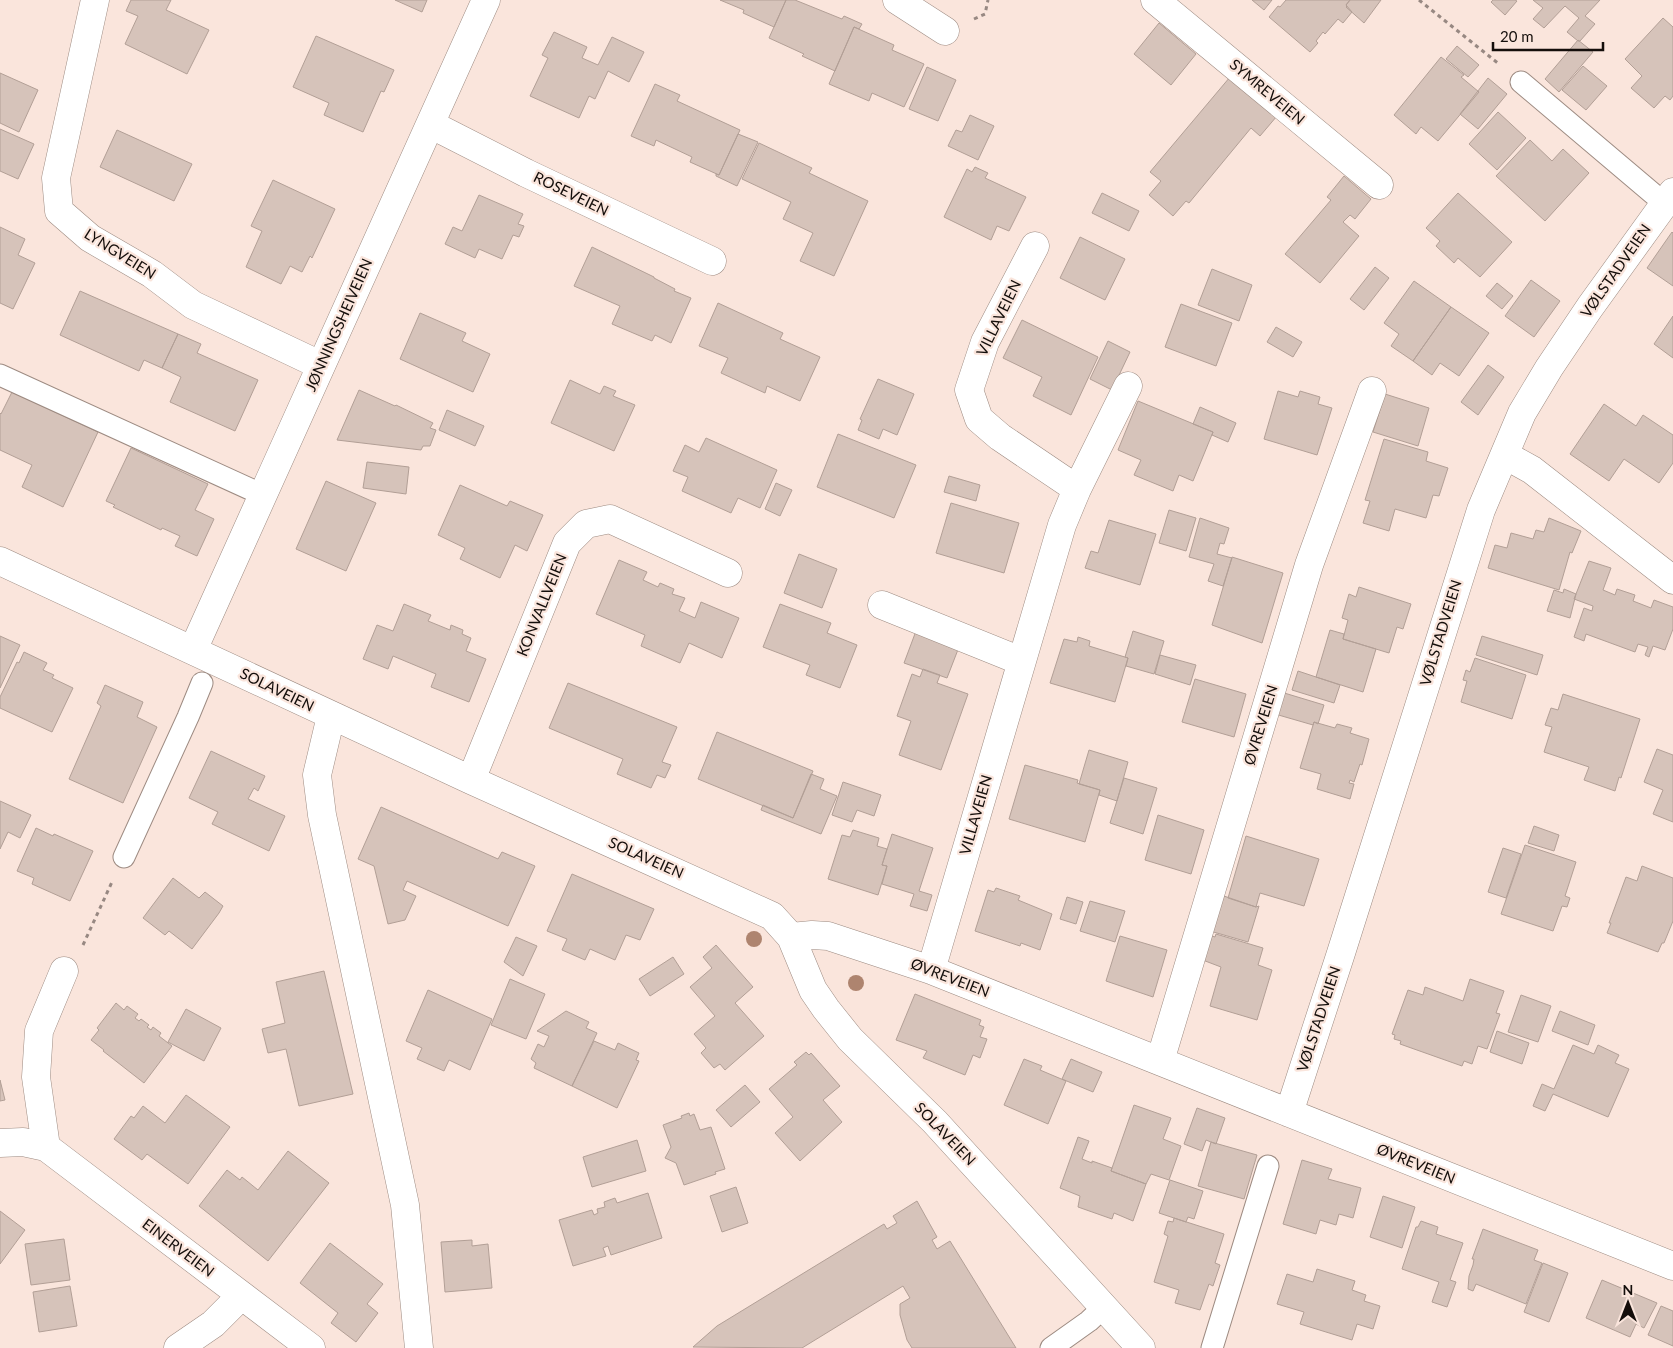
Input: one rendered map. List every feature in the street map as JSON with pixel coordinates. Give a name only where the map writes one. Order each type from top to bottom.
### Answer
[{"type":"street","name":"LYNGVEIEN","points":[[95,0],[56,178],[59,211],[90,238],[152,274],[192,305],[320,365]]},
{"type":"street","name":"JØNNINGSHEIVEIEN","points":[[193,650],[486,0]]},
{"type":"street","points":[[898,0],[945,31]]},
{"type":"street","name":"SYMREVEIEN","points":[[1155,0],[1379,185]]},
{"type":"street","name":"ROSEVEIEN","points":[[430,124],[534,177],[712,261]]},
{"type":"street","name":"VØLSTADVEIEN","points":[[1288,1113],[1341,953],[1481,510],[1522,413],[1549,368],[1669,198]]},
{"type":"street","name":"VILLAVEIEN","points":[[1035,246],[985,342],[969,390],[979,419],[1000,437],[1077,489]]},
{"type":"street","name":"VILLAVEIEN","points":[[931,970],[1020,661],[1062,524],[1077,489],[1128,386]]},
{"type":"street","name":"ØVREVEIEN","points":[[1160,1061],[1309,565],[1372,391]]},
{"type":"street","points":[[1505,455],[1532,470],[1673,580]]},
{"type":"street","name":"KONVALLVEIEN","points":[[471,780],[567,543],[586,524],[610,519],[728,573]]},
{"type":"street","name":"SOLAVEIEN","points":[[0,561],[331,716],[772,916],[792,937],[813,990],[850,1039],[936,1122],[1142,1348]]},
{"type":"street","points":[[882,604],[1020,661]]},
{"type":"street","points":[[331,716],[317,776],[322,815],[406,1205],[419,1348]]},
{"type":"street","name":"ØVREVEIEN","points":[[792,937],[828,936],[931,970],[1673,1266]]},
{"type":"street","points":[[46,1147],[36,1076],[39,1031],[64,971]]},
{"type":"street","name":"EINERVEIEN","points":[[0,1143],[23,1142],[46,1147],[311,1348]]},
{"type":"street","points":[[178,1348],[213,1324],[241,1296]]},
{"type":"lane","points":[[1521,82],[1669,198]]},
{"type":"lane","points":[[0,375],[263,495]]},
{"type":"lane","points":[[124,857],[202,683]]},
{"type":"lane","points":[[1212,1348],[1268,1166]]},
{"type":"lane","points":[[1051,1348],[1089,1321],[1105,1306]]},
{"type":"path","points":[[1419,0],[1521,82]]},
{"type":"path","points":[[64,971],[78,958],[124,857]]},
{"type":"building","points":[[131,0],[171,0],[166,10],[209,30],[187,74],[125,44],[138,16],[126,11]]},
{"type":"building","points":[[395,0],[427,0],[422,12]]},
{"type":"building","points":[[720,0],[786,0],[774,27],[743,13],[744,10]]},
{"type":"building","points":[[786,0],[795,0],[842,19],[844,16],[862,24],[859,29],[854,27],[835,71],[769,38]]},
{"type":"building","points":[[1252,0],[1272,0],[1264,10]]},
{"type":"building","points":[[1286,0],[1350,0],[1346,5],[1352,12],[1343,23],[1338,19],[1325,34],[1323,32],[1316,41],[1318,43],[1310,52],[1269,17]]},
{"type":"building","points":[[1350,0],[1381,0],[1364,23],[1346,7]]},
{"type":"building","points":[[1493,0],[1517,1],[1505,15],[1491,2]]},
{"type":"building","points":[[1533,0],[1600,0],[1585,16],[1595,24],[1578,41],[1567,32],[1579,18],[1565,6],[1544,28],[1533,19],[1543,8]]},
{"type":"building","points":[[1663,18],[1673,27],[1673,96],[1670,100],[1665,96],[1654,108],[1631,88],[1642,76],[1625,59]]},
{"type":"building","points":[[1159,23],[1196,54],[1171,85],[1134,54]]},
{"type":"building","points":[[854,27],[894,45],[892,50],[924,64],[904,107],[872,93],[869,101],[829,84]]},
{"type":"building","points":[[554,32],[587,47],[582,58],[598,65],[612,37],[644,52],[629,82],[608,71],[595,99],[589,96],[579,118],[530,96],[548,58],[542,55]]},
{"type":"building","points":[[316,36],[394,70],[384,92],[381,91],[363,132],[324,115],[329,103],[293,87]]},
{"type":"building","points":[[1578,40],[1593,52],[1559,92],[1545,79]]},
{"type":"building","points":[[1457,46],[1479,65],[1468,77],[1446,59]]},
{"type":"building","points":[[1441,57],[1464,75],[1461,77],[1479,92],[1438,141],[1421,127],[1416,134],[1394,115]]},
{"type":"building","points":[[1583,66],[1607,86],[1586,110],[1562,90]]},
{"type":"building","points":[[927,67],[956,80],[938,121],[909,109]]},
{"type":"building","points":[[0,73],[38,90],[19,132],[0,123]]},
{"type":"building","points":[[1230,77],[1277,116],[1260,136],[1251,128],[1189,203],[1186,201],[1173,216],[1149,195],[1161,181],[1150,172]]},
{"type":"building","points":[[1488,78],[1507,94],[1478,129],[1460,114]]},
{"type":"building","points":[[655,84],[680,95],[677,101],[740,130],[719,175],[690,162],[692,157],[656,140],[654,146],[631,136]]},
{"type":"building","points":[[1498,112],[1526,138],[1497,170],[1469,144]]},
{"type":"building","points":[[970,115],[994,126],[978,160],[948,146],[956,130],[962,132]]},
{"type":"building","points":[[0,129],[34,144],[18,179],[0,171]]},
{"type":"building","points":[[117,130],[192,164],[174,201],[100,167]]},
{"type":"building","points":[[738,134],[758,142],[737,186],[716,176],[716,174],[719,175]]},
{"type":"building","points":[[1530,140],[1552,161],[1563,149],[1589,173],[1545,221],[1496,176]]},
{"type":"building","points":[[759,143],[812,168],[809,173],[868,201],[834,276],[800,261],[813,233],[783,219],[791,202],[742,179]]},
{"type":"building","points":[[975,167],[988,173],[985,178],[1026,197],[1009,231],[997,226],[991,240],[944,217],[967,169],[972,172]]},
{"type":"building","points":[[1344,176],[1371,199],[1355,219],[1350,215],[1343,222],[1359,236],[1320,283],[1285,254],[1331,200],[1327,197]]},
{"type":"building","points":[[273,180],[335,209],[312,258],[310,256],[302,272],[290,266],[281,284],[246,267],[262,231],[251,226]]},
{"type":"building","points":[[1102,193],[1139,211],[1129,231],[1092,213]]},
{"type":"building","points":[[1458,193],[1512,242],[1480,277],[1458,258],[1454,263],[1436,246],[1440,241],[1426,228]]},
{"type":"building","points":[[479,195],[523,214],[518,224],[524,226],[519,237],[513,235],[502,259],[479,249],[475,258],[445,244],[453,227],[462,231]]},
{"type":"building","points":[[0,227],[25,239],[18,255],[35,263],[13,309],[0,303]]},
{"type":"building","points":[[1673,233],[1673,286],[1647,268]]},
{"type":"building","points":[[1080,237],[1125,259],[1105,300],[1060,278]]},
{"type":"building","points":[[592,247],[654,277],[675,289],[674,291],[691,298],[671,343],[655,335],[652,341],[612,324],[620,306],[574,286]]},
{"type":"building","points":[[1375,267],[1389,278],[1364,310],[1350,299]]},
{"type":"building","points":[[1212,269],[1252,285],[1239,321],[1198,305]]},
{"type":"building","points":[[1531,280],[1560,301],[1534,337],[1505,316]]},
{"type":"building","points":[[1414,281],[1451,307],[1413,361],[1391,346],[1399,334],[1384,323]]},
{"type":"building","points":[[1497,283],[1513,296],[1502,309],[1486,296]]},
{"type":"building","points":[[80,291],[178,334],[162,368],[144,360],[139,371],[60,335]]},
{"type":"building","points":[[718,303],[783,333],[780,339],[820,357],[800,401],[767,386],[765,393],[721,373],[728,358],[699,346]]},
{"type":"building","points":[[1181,304],[1232,323],[1216,366],[1165,347]]},
{"type":"building","points":[[1451,307],[1489,333],[1459,376],[1440,363],[1432,375],[1413,361]]},
{"type":"building","points":[[420,313],[466,333],[462,341],[490,354],[473,392],[400,359]]},
{"type":"building","points":[[1673,316],[1673,358],[1654,344]]},
{"type":"building","points":[[1022,320],[1098,357],[1071,415],[1033,396],[1042,377],[1003,358]]},
{"type":"building","points":[[1276,327],[1302,342],[1293,357],[1267,342]]},
{"type":"building","points":[[178,334],[201,344],[197,353],[258,380],[235,431],[170,402],[181,377],[162,368]]},
{"type":"building","points":[[1108,341],[1130,352],[1112,390],[1090,379]]},
{"type":"building","points":[[1488,365],[1504,377],[1478,415],[1461,402]]},
{"type":"building","points":[[878,379],[914,394],[897,435],[883,429],[879,439],[858,430],[862,420],[860,419]]},
{"type":"building","points":[[570,380],[600,394],[604,386],[616,391],[613,396],[635,405],[614,451],[551,423]]},
{"type":"building","points":[[359,390],[433,423],[430,428],[436,430],[430,446],[423,446],[421,450],[337,440]]},
{"type":"building","points":[[1278,391],[1298,397],[1300,391],[1320,397],[1318,404],[1332,408],[1317,455],[1264,439]]},
{"type":"building","points":[[12,392],[98,432],[63,507],[22,487],[32,465],[0,450],[0,413]]},
{"type":"building","points":[[1385,394],[1429,408],[1418,446],[1373,432]]},
{"type":"building","points":[[1138,401],[1213,432],[1193,481],[1179,475],[1173,491],[1134,475],[1141,460],[1118,450]]},
{"type":"building","points":[[1604,404],[1636,426],[1643,415],[1673,435],[1673,463],[1659,483],[1624,459],[1609,481],[1570,454]]},
{"type":"building","points":[[1200,407],[1236,423],[1228,442],[1212,435],[1213,432],[1193,424]]},
{"type":"building","points":[[447,410],[484,426],[475,446],[439,430]]},
{"type":"building","points":[[838,434],[916,465],[894,518],[817,487]]},
{"type":"building","points":[[706,438],[777,470],[760,508],[738,498],[731,513],[682,491],[688,477],[673,471],[685,445],[699,452]]},
{"type":"building","points":[[1384,439],[1428,452],[1426,461],[1448,468],[1439,496],[1433,495],[1426,518],[1395,509],[1389,531],[1363,523],[1370,501],[1365,500]]},
{"type":"building","points":[[131,448],[208,484],[195,510],[214,519],[197,556],[175,546],[180,536],[162,528],[161,530],[113,507],[115,505],[106,501]]},
{"type":"building","points":[[367,462],[409,467],[406,494],[363,488]]},
{"type":"building","points":[[949,476],[980,485],[976,501],[944,492]]},
{"type":"building","points":[[326,481],[376,503],[346,571],[296,549]]},
{"type":"building","points":[[776,483],[792,490],[780,516],[765,509]]},
{"type":"building","points":[[460,485],[507,506],[510,501],[543,515],[527,551],[515,545],[500,578],[460,559],[465,548],[438,535]]},
{"type":"building","points":[[951,503],[1019,523],[1004,573],[936,553]]},
{"type":"building","points":[[1169,510],[1196,518],[1186,551],[1159,543]]},
{"type":"building","points":[[1200,518],[1229,528],[1224,544],[1220,543],[1217,554],[1232,558],[1223,586],[1208,581],[1214,564],[1189,557]]},
{"type":"building","points":[[1549,518],[1581,531],[1572,553],[1570,552],[1559,590],[1488,568],[1495,545],[1507,548],[1511,533],[1533,539],[1536,530],[1544,532]]},
{"type":"building","points":[[1109,520],[1156,534],[1140,585],[1085,568],[1091,551],[1098,553]]},
{"type":"building","points":[[799,554],[837,569],[822,608],[784,593]]},
{"type":"building","points":[[1232,557],[1283,573],[1262,643],[1212,625]]},
{"type":"building","points":[[619,560],[647,572],[643,580],[658,587],[660,583],[674,589],[672,594],[685,598],[679,611],[695,618],[701,602],[739,618],[722,658],[689,643],[680,663],[641,646],[645,635],[596,614]]},
{"type":"building","points":[[1589,561],[1611,568],[1603,590],[1615,595],[1617,589],[1635,595],[1633,601],[1651,608],[1654,600],[1673,607],[1673,629],[1665,650],[1653,646],[1649,657],[1645,655],[1648,647],[1638,644],[1635,652],[1586,634],[1584,641],[1574,637],[1584,608],[1592,611],[1593,606],[1574,599]]},
{"type":"building","points":[[1359,587],[1411,604],[1403,629],[1397,627],[1389,653],[1343,639],[1348,620],[1342,618],[1349,594],[1356,597]]},
{"type":"building","points":[[1564,589],[1576,594],[1570,618],[1547,611],[1554,590],[1563,593]]},
{"type":"building","points":[[404,604],[431,615],[428,621],[450,630],[451,625],[463,630],[462,634],[471,638],[466,651],[486,659],[469,702],[431,687],[436,674],[393,656],[388,669],[363,659],[377,625],[393,631]]},
{"type":"building","points":[[780,604],[831,623],[827,633],[857,645],[840,688],[806,675],[810,665],[763,647]]},
{"type":"building","points":[[1330,630],[1344,634],[1343,639],[1376,649],[1363,692],[1316,677]]},
{"type":"building","points":[[916,631],[959,647],[947,678],[904,663]]},
{"type":"building","points":[[1133,631],[1164,641],[1154,674],[1126,666],[1128,658],[1125,657]]},
{"type":"building","points":[[0,636],[20,645],[0,688]]},
{"type":"building","points":[[1482,636],[1543,655],[1537,675],[1476,655]]},
{"type":"building","points":[[1078,637],[1090,641],[1089,646],[1128,658],[1115,702],[1050,683],[1064,639],[1077,642]]},
{"type":"building","points":[[24,652],[47,663],[43,670],[54,675],[52,678],[73,688],[52,732],[0,708],[0,697]]},
{"type":"building","points":[[1160,655],[1196,665],[1190,685],[1155,674]]},
{"type":"building","points":[[1475,658],[1526,675],[1512,719],[1461,702],[1467,681],[1463,680],[1466,670],[1470,672]]},
{"type":"building","points":[[923,669],[940,675],[937,683],[968,694],[941,770],[899,755],[911,721],[897,716],[912,674],[920,677]]},
{"type":"building","points":[[1298,671],[1340,685],[1334,703],[1292,690]]},
{"type":"building","points":[[1195,679],[1246,694],[1234,737],[1182,722]]},
{"type":"building","points":[[568,683],[677,727],[662,762],[671,765],[665,778],[657,775],[651,788],[617,774],[623,759],[549,728]]},
{"type":"building","points":[[105,685],[143,702],[137,717],[157,727],[123,803],[69,779],[101,706],[97,703]]},
{"type":"building","points":[[1281,692],[1324,705],[1318,724],[1314,722],[1313,725],[1275,714]]},
{"type":"building","points":[[1563,694],[1640,719],[1615,791],[1584,780],[1589,767],[1544,752],[1552,727],[1545,725],[1551,708],[1558,710]]},
{"type":"building","points":[[1314,722],[1335,728],[1337,724],[1352,728],[1350,733],[1369,739],[1362,765],[1360,764],[1354,782],[1350,780],[1349,783],[1354,784],[1350,799],[1317,789],[1321,774],[1300,768]]},
{"type":"building","points":[[717,732],[813,771],[793,818],[698,779]]},
{"type":"building","points":[[1657,749],[1673,755],[1673,822],[1653,814],[1663,790],[1644,782]]},
{"type":"building","points":[[1089,750],[1128,762],[1117,801],[1099,795],[1100,790],[1079,784]]},
{"type":"building","points":[[211,751],[265,776],[258,791],[254,788],[248,799],[285,816],[269,851],[212,824],[218,812],[189,798]]},
{"type":"building","points":[[1025,765],[1078,780],[1077,783],[1100,790],[1085,842],[1009,819]]},
{"type":"building","points":[[811,774],[824,779],[820,789],[837,796],[821,834],[761,810],[763,805],[793,818]]},
{"type":"building","points":[[1124,778],[1157,788],[1143,834],[1110,823]]},
{"type":"building","points":[[843,782],[881,795],[874,816],[857,810],[852,822],[832,815]]},
{"type":"building","points":[[0,801],[31,815],[20,838],[8,832],[0,849]]},
{"type":"building","points":[[381,807],[498,859],[502,852],[535,866],[508,926],[407,881],[403,890],[416,896],[405,920],[388,924],[374,866],[358,859]]},
{"type":"building","points":[[1158,815],[1204,830],[1191,874],[1145,860]]},
{"type":"building","points":[[1534,826],[1559,835],[1554,851],[1528,843]]},
{"type":"building","points":[[36,828],[93,851],[70,901],[32,884],[34,878],[17,871]]},
{"type":"building","points":[[853,830],[879,838],[877,846],[887,849],[882,865],[887,866],[878,895],[828,879],[842,835],[850,837]]},
{"type":"building","points":[[892,834],[933,848],[919,891],[932,895],[927,911],[910,906],[914,894],[882,884],[887,866],[882,865]]},
{"type":"building","points":[[1246,836],[1319,859],[1304,906],[1260,893],[1256,907],[1228,898]]},
{"type":"building","points":[[1525,845],[1576,862],[1565,896],[1570,898],[1567,907],[1562,906],[1553,931],[1501,914]]},
{"type":"building","points":[[1503,848],[1521,854],[1506,898],[1488,892]]},
{"type":"building","points":[[1642,866],[1673,878],[1673,921],[1658,952],[1607,933],[1626,877],[1637,881]]},
{"type":"building","points":[[572,874],[654,909],[640,940],[626,935],[615,960],[590,949],[585,960],[562,950],[567,939],[547,931]]},
{"type":"building","points":[[173,878],[199,898],[205,892],[223,906],[192,949],[169,931],[165,935],[143,918]]},
{"type":"building","points":[[996,888],[1020,896],[1018,900],[1052,914],[1040,950],[1021,943],[1020,946],[975,931],[988,890],[994,892]]},
{"type":"building","points":[[1221,895],[1256,907],[1259,906],[1248,942],[1210,931]]},
{"type":"building","points":[[1067,897],[1083,902],[1076,924],[1060,919]]},
{"type":"building","points":[[1090,901],[1125,911],[1115,942],[1080,931]]},
{"type":"building","points":[[1207,934],[1215,937],[1216,934],[1263,948],[1258,965],[1272,970],[1257,1020],[1210,1006],[1221,967],[1200,959]]},
{"type":"building","points":[[1120,936],[1167,950],[1153,997],[1106,981]]},
{"type":"building","points":[[516,937],[537,946],[523,976],[504,962]]},
{"type":"building","points":[[716,945],[753,987],[735,1003],[764,1036],[725,1070],[720,1064],[714,1068],[701,1053],[706,1048],[694,1034],[715,1016],[690,987],[712,968],[703,957]]},
{"type":"building","points":[[673,957],[684,974],[650,996],[639,979]]},
{"type":"building","points":[[324,971],[353,1094],[299,1106],[286,1049],[268,1053],[262,1029],[285,1023],[276,982]]},
{"type":"building","points":[[510,979],[545,994],[526,1039],[491,1025]]},
{"type":"building","points":[[1470,979],[1504,991],[1496,1013],[1500,1014],[1487,1049],[1478,1046],[1472,1064],[1464,1061],[1462,1066],[1400,1044],[1401,1041],[1394,1039],[1395,1035],[1392,1034],[1408,990],[1423,995],[1425,987],[1463,1001]]},
{"type":"building","points":[[428,990],[492,1019],[470,1070],[449,1060],[444,1071],[417,1059],[422,1048],[406,1041]]},
{"type":"building","points":[[915,994],[981,1020],[979,1025],[984,1027],[980,1037],[987,1039],[980,1058],[973,1055],[965,1075],[923,1058],[927,1051],[896,1040]]},
{"type":"building","points":[[1521,995],[1551,1006],[1538,1042],[1508,1032]]},
{"type":"building","points":[[116,1003],[124,1010],[127,1006],[138,1014],[135,1018],[139,1021],[141,1019],[149,1025],[147,1027],[151,1030],[153,1027],[161,1033],[159,1036],[172,1046],[144,1083],[91,1040],[99,1030],[97,1028]]},
{"type":"building","points":[[186,1009],[221,1028],[204,1061],[168,1042]]},
{"type":"building","points":[[566,1011],[589,1022],[586,1028],[597,1033],[572,1086],[534,1068],[536,1063],[531,1059],[538,1044],[544,1047],[549,1036],[537,1031]]},
{"type":"building","points":[[1560,1011],[1595,1025],[1588,1045],[1552,1031]]},
{"type":"building","points":[[1497,1031],[1529,1043],[1522,1064],[1490,1052]]},
{"type":"building","points":[[594,1041],[615,1050],[618,1043],[639,1053],[636,1060],[639,1061],[617,1108],[572,1086]]},
{"type":"building","points":[[1573,1045],[1594,1054],[1598,1045],[1619,1055],[1615,1063],[1629,1069],[1608,1117],[1553,1094],[1545,1111],[1533,1106],[1542,1084],[1554,1089]]},
{"type":"building","points":[[806,1052],[809,1055],[811,1053],[840,1086],[823,1100],[842,1122],[800,1161],[775,1133],[793,1117],[769,1089],[797,1065],[794,1062]]},
{"type":"building","points":[[1024,1059],[1042,1066],[1040,1070],[1066,1081],[1048,1124],[1004,1105]]},
{"type":"building","points":[[1071,1059],[1102,1072],[1093,1092],[1062,1079]]},
{"type":"building","points":[[0,1080],[5,1100],[0,1101]]},
{"type":"building","points":[[745,1085],[760,1102],[731,1127],[716,1110]]},
{"type":"building","points":[[186,1095],[230,1127],[188,1184],[147,1154],[142,1160],[114,1139],[131,1116],[134,1118],[143,1106],[165,1123]]},
{"type":"building","points":[[1134,1105],[1171,1118],[1163,1139],[1181,1146],[1169,1180],[1151,1174],[1146,1184],[1111,1171]]},
{"type":"building","points":[[1197,1108],[1225,1118],[1216,1144],[1206,1140],[1202,1151],[1184,1144]]},
{"type":"building","points":[[689,1113],[690,1116],[694,1114],[700,1130],[711,1127],[725,1169],[684,1185],[676,1163],[665,1158],[671,1147],[663,1125],[682,1118],[681,1116]]},
{"type":"building","points":[[1078,1137],[1089,1141],[1082,1159],[1112,1168],[1111,1171],[1146,1184],[1133,1221],[1114,1213],[1112,1219],[1078,1207],[1080,1196],[1060,1188]]},
{"type":"building","points":[[637,1140],[646,1171],[592,1187],[583,1157]]},
{"type":"building","points":[[1211,1142],[1257,1155],[1244,1199],[1198,1186]]},
{"type":"building","points":[[288,1151],[329,1183],[268,1261],[199,1206],[227,1170],[240,1180],[242,1177],[258,1190]]},
{"type":"building","points":[[1302,1160],[1332,1169],[1328,1179],[1361,1188],[1353,1218],[1339,1214],[1336,1225],[1320,1220],[1316,1234],[1283,1224]]},
{"type":"building","points":[[1170,1180],[1203,1191],[1194,1219],[1188,1217],[1186,1222],[1159,1213]]},
{"type":"building","points":[[736,1187],[748,1223],[722,1232],[710,1196]]},
{"type":"building","points":[[648,1193],[662,1238],[611,1255],[608,1246],[603,1248],[606,1256],[573,1266],[559,1220],[592,1210],[594,1215],[598,1213],[597,1209],[605,1207],[604,1202],[615,1198],[617,1203]]},
{"type":"building","points":[[1383,1196],[1415,1207],[1402,1248],[1370,1237]]},
{"type":"building","points":[[917,1201],[937,1237],[932,1240],[937,1249],[950,1241],[1016,1348],[912,1348],[907,1340],[900,1315],[900,1304],[910,1298],[903,1286],[802,1348],[693,1347],[717,1326],[884,1224],[887,1229],[897,1223],[893,1216]]},
{"type":"building","points":[[0,1211],[25,1230],[0,1264]]},
{"type":"building","points":[[1174,1218],[1224,1234],[1215,1263],[1220,1265],[1213,1286],[1209,1284],[1200,1310],[1175,1303],[1179,1290],[1154,1282],[1168,1236],[1164,1234],[1168,1221],[1173,1222]]},
{"type":"building","points":[[1421,1221],[1438,1227],[1436,1234],[1463,1243],[1450,1280],[1456,1282],[1447,1307],[1432,1302],[1439,1282],[1402,1269],[1416,1227],[1418,1227]]},
{"type":"building","points":[[1483,1229],[1538,1250],[1534,1260],[1542,1263],[1526,1304],[1476,1284],[1473,1291],[1468,1289],[1469,1276],[1474,1259],[1472,1259]]},
{"type":"building","points":[[64,1239],[70,1280],[31,1285],[25,1244]]},
{"type":"building","points":[[472,1240],[472,1246],[488,1244],[492,1288],[445,1292],[441,1242]]},
{"type":"building","points":[[330,1243],[383,1284],[367,1304],[378,1313],[356,1342],[331,1323],[338,1313],[300,1283]]},
{"type":"building","points":[[1543,1263],[1568,1273],[1549,1322],[1524,1312]]},
{"type":"building","points":[[1317,1269],[1355,1281],[1352,1290],[1366,1295],[1364,1301],[1380,1306],[1373,1329],[1357,1324],[1352,1340],[1300,1324],[1304,1312],[1277,1304],[1287,1274],[1313,1282]]},
{"type":"building","points":[[1602,1280],[1657,1303],[1644,1328],[1636,1324],[1630,1337],[1586,1318]]},
{"type":"building","points":[[70,1286],[77,1326],[39,1332],[33,1292]]},
{"type":"building","points":[[1661,1306],[1673,1311],[1673,1346],[1648,1335]]}]
